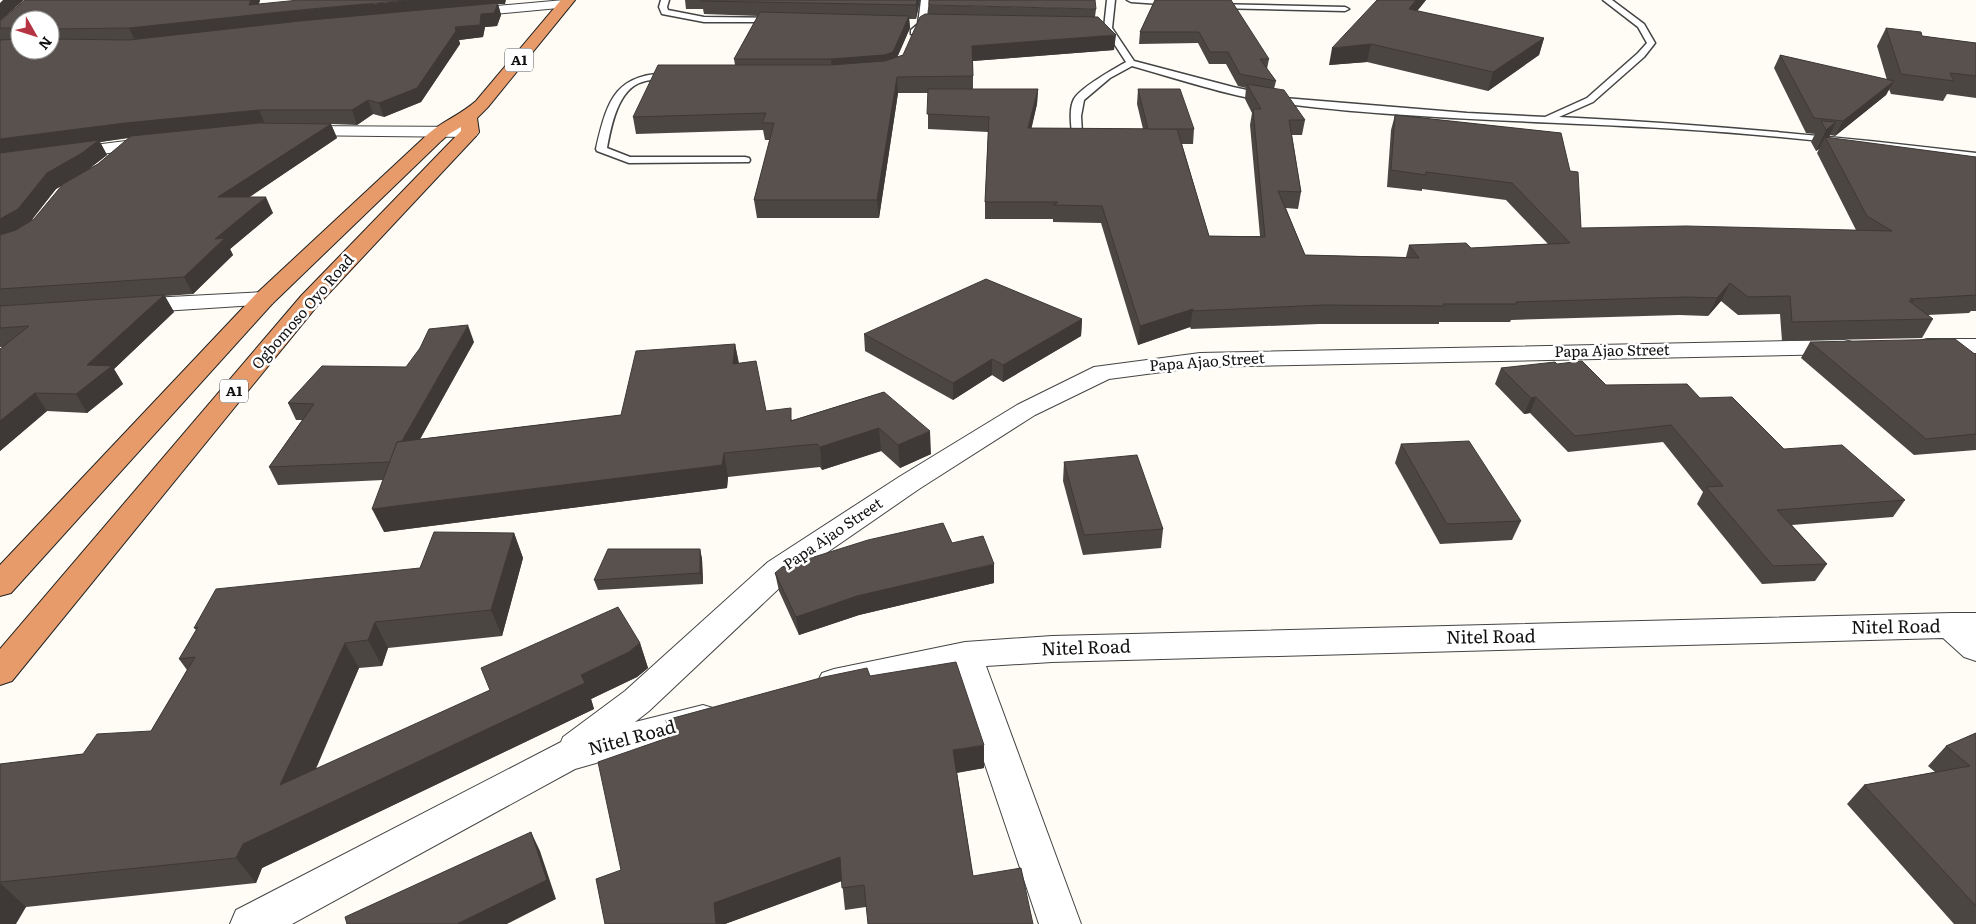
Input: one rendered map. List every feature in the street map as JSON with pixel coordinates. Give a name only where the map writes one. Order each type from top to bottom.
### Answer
[{"type":"highway","name":"Ogbomoso Oyo Road","points":[[0,672],[309,301],[469,125],[482,104],[566,2]]},
{"type":"highway","name":"Ogbomoso Oyo Road","points":[[0,585],[264,299],[443,130],[469,125]]},
{"type":"street","points":[[449,15],[566,2]]},
{"type":"street","points":[[285,131],[443,130]]},
{"type":"street","points":[[0,162],[173,140]]},
{"type":"street","points":[[105,168],[133,144]]},
{"type":"street","points":[[114,307],[264,299]]},
{"type":"street","name":"Papa Ajao Street","points":[[565,756],[637,701],[779,570],[909,482],[1026,410],[1103,372],[1200,360],[1873,346]]},
{"type":"street","points":[[1901,346],[1976,346]]},
{"type":"street","points":[[1963,625],[1976,648]]},
{"type":"street","name":"Nitel Road","points":[[808,690],[965,655],[1052,649],[1963,625]]},
{"type":"street","points":[[965,655],[1060,924]]},
{"type":"street","name":"Nitel Road","points":[[251,924],[565,756],[733,710]]},
{"type":"lane","points":[[665,0],[663,7],[665,12],[690,18],[787,20]]},
{"type":"lane","points":[[908,45],[915,29],[922,25],[925,0]]},
{"type":"lane","points":[[1111,0],[1104,28],[1131,63],[1239,92],[1284,101],[1467,116],[1679,126],[1843,140],[1976,156]]},
{"type":"lane","points":[[1131,0],[1182,4]]},
{"type":"lane","points":[[1548,119],[1590,100],[1641,55],[1651,43],[1640,26],[1607,0]]},
{"type":"lane","points":[[1201,5],[1345,9]]},
{"type":"lane","points":[[1077,134],[1076,116],[1079,99],[1107,76],[1131,63]]},
{"type":"lane","points":[[688,76],[658,76],[634,82],[623,90],[606,124],[601,150],[630,160],[745,160]]},
{"type":"building","points":[[25,0],[251,0],[249,5],[299,0],[409,0],[300,10],[129,28],[60,29],[60,10],[13,10]]},
{"type":"building","points":[[702,0],[917,0],[916,5]]},
{"type":"building","points":[[929,0],[1095,0],[1096,9],[929,5]]},
{"type":"building","points":[[1155,0],[1231,0],[1269,59],[1260,59],[1276,81],[1240,74],[1228,52],[1210,52],[1199,32],[1140,32]]},
{"type":"building","points":[[1377,0],[1416,0],[1409,9],[1544,38],[1493,72],[1371,44],[1332,48]]},
{"type":"building","points":[[498,3],[494,13],[481,14],[480,25],[455,27],[456,31],[417,88],[379,103],[368,100],[352,110],[259,110],[125,123],[0,139],[0,40],[10,39],[10,60],[60,60],[60,39],[129,40],[300,21]]},
{"type":"building","points":[[760,12],[909,16],[893,52],[884,55],[831,59],[734,59]]},
{"type":"building","points":[[10,13],[10,28],[0,28],[0,21]]},
{"type":"building","points":[[925,14],[1098,17],[1116,35],[972,46],[973,76],[897,77],[877,200],[754,200],[774,123],[762,123],[766,113],[633,117],[658,65],[831,65],[885,61],[903,55],[920,17]]},
{"type":"building","points":[[1886,28],[1921,32],[1922,36],[1976,43],[1976,76],[1950,73],[1954,81],[1901,74]]},
{"type":"building","points":[[1780,55],[1894,81],[1843,121],[1814,118]]},
{"type":"building","points":[[1247,84],[1284,90],[1305,120],[1289,120],[1301,192],[1278,191],[1305,255],[1419,258],[1409,245],[1466,243],[1471,248],[1570,243],[1512,183],[1426,172],[1426,175],[1391,170],[1395,115],[1561,133],[1570,171],[1578,172],[1581,228],[1686,226],[1892,231],[1867,216],[1825,137],[1976,157],[1976,295],[1910,299],[1914,301],[1909,301],[1933,319],[1792,322],[1790,296],[1748,297],[1730,283],[1717,298],[1687,297],[1516,302],[1517,304],[1443,304],[1444,306],[1323,305],[1193,311],[1193,309],[1140,326],[1102,206],[1053,205],[1058,202],[985,202],[989,117],[927,114],[928,89],[1038,89],[1028,128],[1177,129],[1209,236],[1265,237],[1253,109],[1261,109]]},
{"type":"building","points":[[1138,89],[1180,89],[1194,129],[1148,129]]},
{"type":"building","points":[[1821,121],[1836,122],[1826,130]]},
{"type":"building","points":[[259,123],[331,124],[218,197],[266,197],[215,239],[225,238],[184,277],[0,289],[0,235],[16,230],[34,219],[63,184],[98,164],[131,136]]},
{"type":"building","points":[[99,140],[82,153],[47,173],[18,209],[0,219],[0,153]]},
{"type":"building","points":[[986,279],[1082,319],[1003,365],[992,359],[953,383],[864,334]]},
{"type":"building","points":[[164,295],[87,365],[112,366],[76,394],[35,393],[0,421],[0,349],[29,326],[0,328],[0,306]]},
{"type":"building","points":[[468,325],[402,441],[397,442],[390,462],[269,467],[314,404],[288,403],[322,366],[406,367],[420,348],[429,329]]},
{"type":"building","points":[[1955,339],[1976,355],[1976,434],[1926,439],[1810,342]]},
{"type":"building","points":[[735,344],[733,364],[756,361],[766,411],[791,408],[791,421],[884,392],[930,431],[898,445],[879,428],[820,447],[817,444],[724,453],[722,465],[372,509],[397,442],[621,415],[636,351]]},
{"type":"building","points":[[1582,361],[1606,385],[1687,384],[1700,398],[1732,397],[1784,449],[1842,445],[1905,500],[1777,510],[1827,564],[1773,566],[1706,487],[1723,486],[1671,425],[1575,436],[1536,397],[1531,398],[1501,368]]},
{"type":"building","points":[[1469,441],[1521,521],[1447,524],[1401,444]]},
{"type":"building","points":[[1137,455],[1163,529],[1084,535],[1064,462]]},
{"type":"building","points":[[943,523],[952,543],[983,536],[994,564],[857,596],[796,617],[775,573],[782,567],[868,540]]},
{"type":"building","points":[[434,532],[514,533],[491,610],[375,622],[368,640],[345,643],[280,785],[490,690],[481,668],[618,607],[640,643],[629,652],[581,675],[585,683],[243,844],[236,858],[0,882],[0,764],[83,754],[97,734],[151,731],[195,657],[179,659],[198,627],[194,628],[216,589],[420,568]]},
{"type":"building","points":[[608,549],[700,549],[700,573],[594,580]]},
{"type":"building","points":[[956,662],[984,745],[953,750],[973,876],[1021,868],[1033,924],[868,924],[864,885],[842,888],[840,857],[714,903],[716,924],[605,924],[596,879],[621,870],[598,762],[670,737],[666,720],[824,677],[867,668],[870,676]]},
{"type":"building","points":[[1976,733],[1976,906],[1864,785],[1970,766],[1946,746]]},
{"type":"building","points":[[531,832],[547,880],[457,924],[347,924],[345,917]]}]
